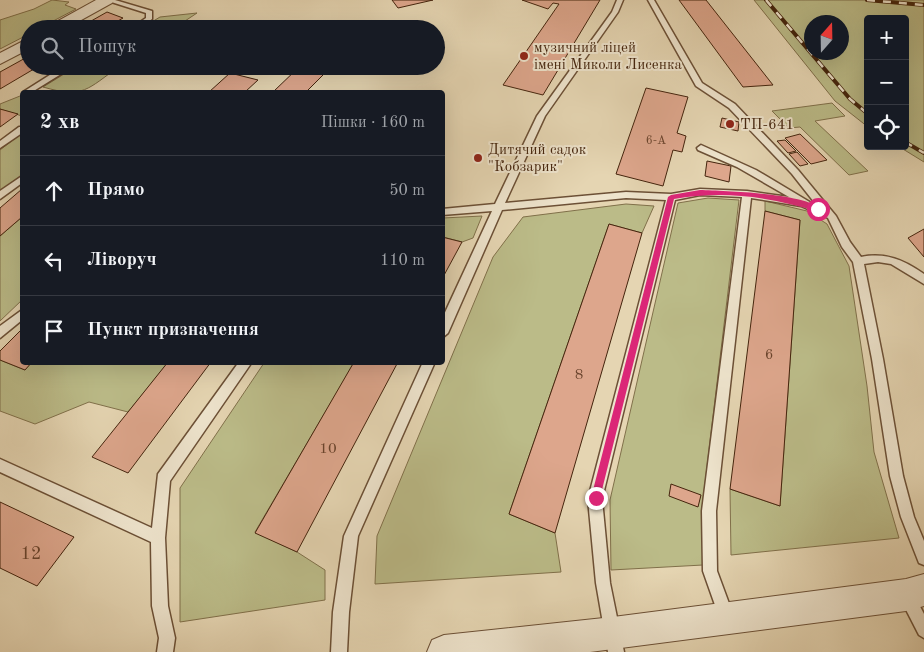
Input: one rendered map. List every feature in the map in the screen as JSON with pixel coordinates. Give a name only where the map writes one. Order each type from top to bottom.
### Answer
[{"type":"street","points":[[70,20],[107,0]]},
{"type":"street","points":[[0,59],[20,48]]},
{"type":"street","points":[[444,652],[615,643],[727,619],[915,593]]},
{"type":"lane","points":[[107,0],[150,12],[147,20]]},
{"type":"lane","points":[[445,326],[541,116],[615,12],[620,0]]},
{"type":"lane","points":[[651,0],[699,84],[732,106],[795,172],[833,218],[846,244],[858,261],[883,391],[892,459],[901,501],[924,558]]},
{"type":"lane","points":[[29,90],[55,75]]},
{"type":"lane","points":[[0,145],[20,130]]},
{"type":"lane","points":[[701,148],[765,177],[803,203],[833,218]]},
{"type":"lane","points":[[0,196],[20,181]]},
{"type":"lane","points":[[445,212],[626,195],[671,197],[700,192],[747,194],[803,203]]},
{"type":"lane","points":[[727,619],[710,571],[708,511],[747,194]]},
{"type":"lane","points":[[615,643],[603,582],[596,498],[671,197]]},
{"type":"lane","points":[[858,261],[874,257],[890,259],[904,265],[924,280]]},
{"type":"lane","points":[[0,333],[20,316]]},
{"type":"lane","points":[[165,652],[167,638],[160,606],[158,538],[163,479],[244,365]]},
{"type":"lane","points":[[339,652],[351,536],[428,365]]},
{"type":"lane","points":[[0,465],[158,538]]},
{"type":"lane","points":[[915,593],[924,630]]},
{"type":"green space","points":[[52,0],[69,2],[65,5],[76,9],[55,20],[20,20],[20,39],[0,49],[0,20],[34,9]]},
{"type":"green space","points":[[754,0],[924,0],[924,162],[904,150],[909,150],[909,15],[864,15],[864,124],[835,101]]},
{"type":"green space","points":[[197,13],[186,20],[155,20],[160,17]]},
{"type":"green space","points":[[62,75],[107,75],[84,90],[57,90],[43,87]]},
{"type":"green space","points":[[20,96],[20,115],[0,109],[0,104]]},
{"type":"green space","points":[[832,103],[845,116],[815,121],[868,171],[849,175],[800,127],[789,128],[772,111]]},
{"type":"green space","points":[[20,135],[20,177],[0,192],[0,150]]},
{"type":"green space","points":[[708,198],[739,200],[702,508],[703,565],[611,570],[610,500],[678,203]]},
{"type":"green space","points":[[765,201],[807,211],[827,224],[849,266],[867,386],[874,452],[899,538],[731,555],[730,489],[780,506],[800,220],[765,211]]},
{"type":"green space","points":[[626,204],[654,206],[642,233],[609,224],[509,514],[555,533],[561,572],[375,584],[377,536],[493,257],[523,217]]},
{"type":"green space","points":[[482,216],[473,238],[462,242],[445,238],[445,218]]},
{"type":"green space","points":[[20,219],[20,302],[0,321],[0,236]]},
{"type":"green space","points":[[0,360],[25,370],[29,365],[166,365],[128,412],[89,402],[35,424],[0,411]]},
{"type":"green space","points":[[263,365],[353,365],[255,532],[297,552],[325,570],[325,600],[180,622],[180,488]]},
{"type":"building","points":[[392,0],[433,0],[398,8]]},
{"type":"building","points":[[522,0],[600,0],[543,95],[503,85],[559,4],[553,3],[548,9]]},
{"type":"building","points":[[679,0],[706,0],[773,85],[743,87]]},
{"type":"building","points":[[107,12],[123,18],[120,20],[93,20]]},
{"type":"building","points":[[20,61],[20,75],[24,75],[0,89],[0,72]]},
{"type":"building","points":[[228,75],[238,75],[258,80],[247,90],[211,90]]},
{"type":"building","points":[[291,75],[323,75],[308,90],[275,90]]},
{"type":"building","points":[[646,88],[688,97],[677,133],[686,136],[682,152],[673,150],[663,186],[616,174]]},
{"type":"building","points":[[0,109],[18,114],[0,127]]},
{"type":"building","name":"ТП-641","points":[[722,118],[739,122],[738,131],[720,127]]},
{"type":"building","points":[[800,134],[827,160],[811,164],[785,138]]},
{"type":"building","points":[[785,140],[796,151],[788,153],[777,141]]},
{"type":"building","points":[[797,152],[808,164],[800,166],[789,154]]},
{"type":"building","points":[[707,161],[731,166],[729,182],[705,176]]},
{"type":"building","points":[[20,191],[20,219],[0,236],[0,208]]},
{"type":"building","points":[[765,211],[800,220],[780,506],[730,489]]},
{"type":"building","points":[[609,224],[642,233],[555,533],[509,514]]},
{"type":"building","points":[[924,229],[924,257],[908,238]]},
{"type":"building","points":[[445,238],[462,242],[445,273]]},
{"type":"building","points":[[20,331],[20,365],[29,365],[25,370],[0,360],[0,351]]},
{"type":"building","points":[[166,365],[209,365],[128,473],[92,457]]},
{"type":"building","points":[[352,365],[396,365],[297,552],[255,533]]},
{"type":"building","points":[[671,484],[701,495],[698,507],[669,496]]},
{"type":"building","points":[[0,502],[74,537],[37,586],[0,568]]},
{"type":"railway","points":[[766,0],[850,99],[864,111]]},
{"type":"railway","points":[[867,0],[924,5]]},
{"type":"railway","points":[[909,144],[924,153]]},
{"type":"place","name":"музичний ліцей імені Миколи Лисенка","points":[[524,56]]},
{"type":"place","name":"ТП-641","points":[[730,124]]},
{"type":"place","name":"Дитячий садок \"Кобзарик\"","points":[[478,158]]},
{"type":"route","points":[[596,498],[671,197],[700,192],[747,194],[803,203],[818,209]]}]
